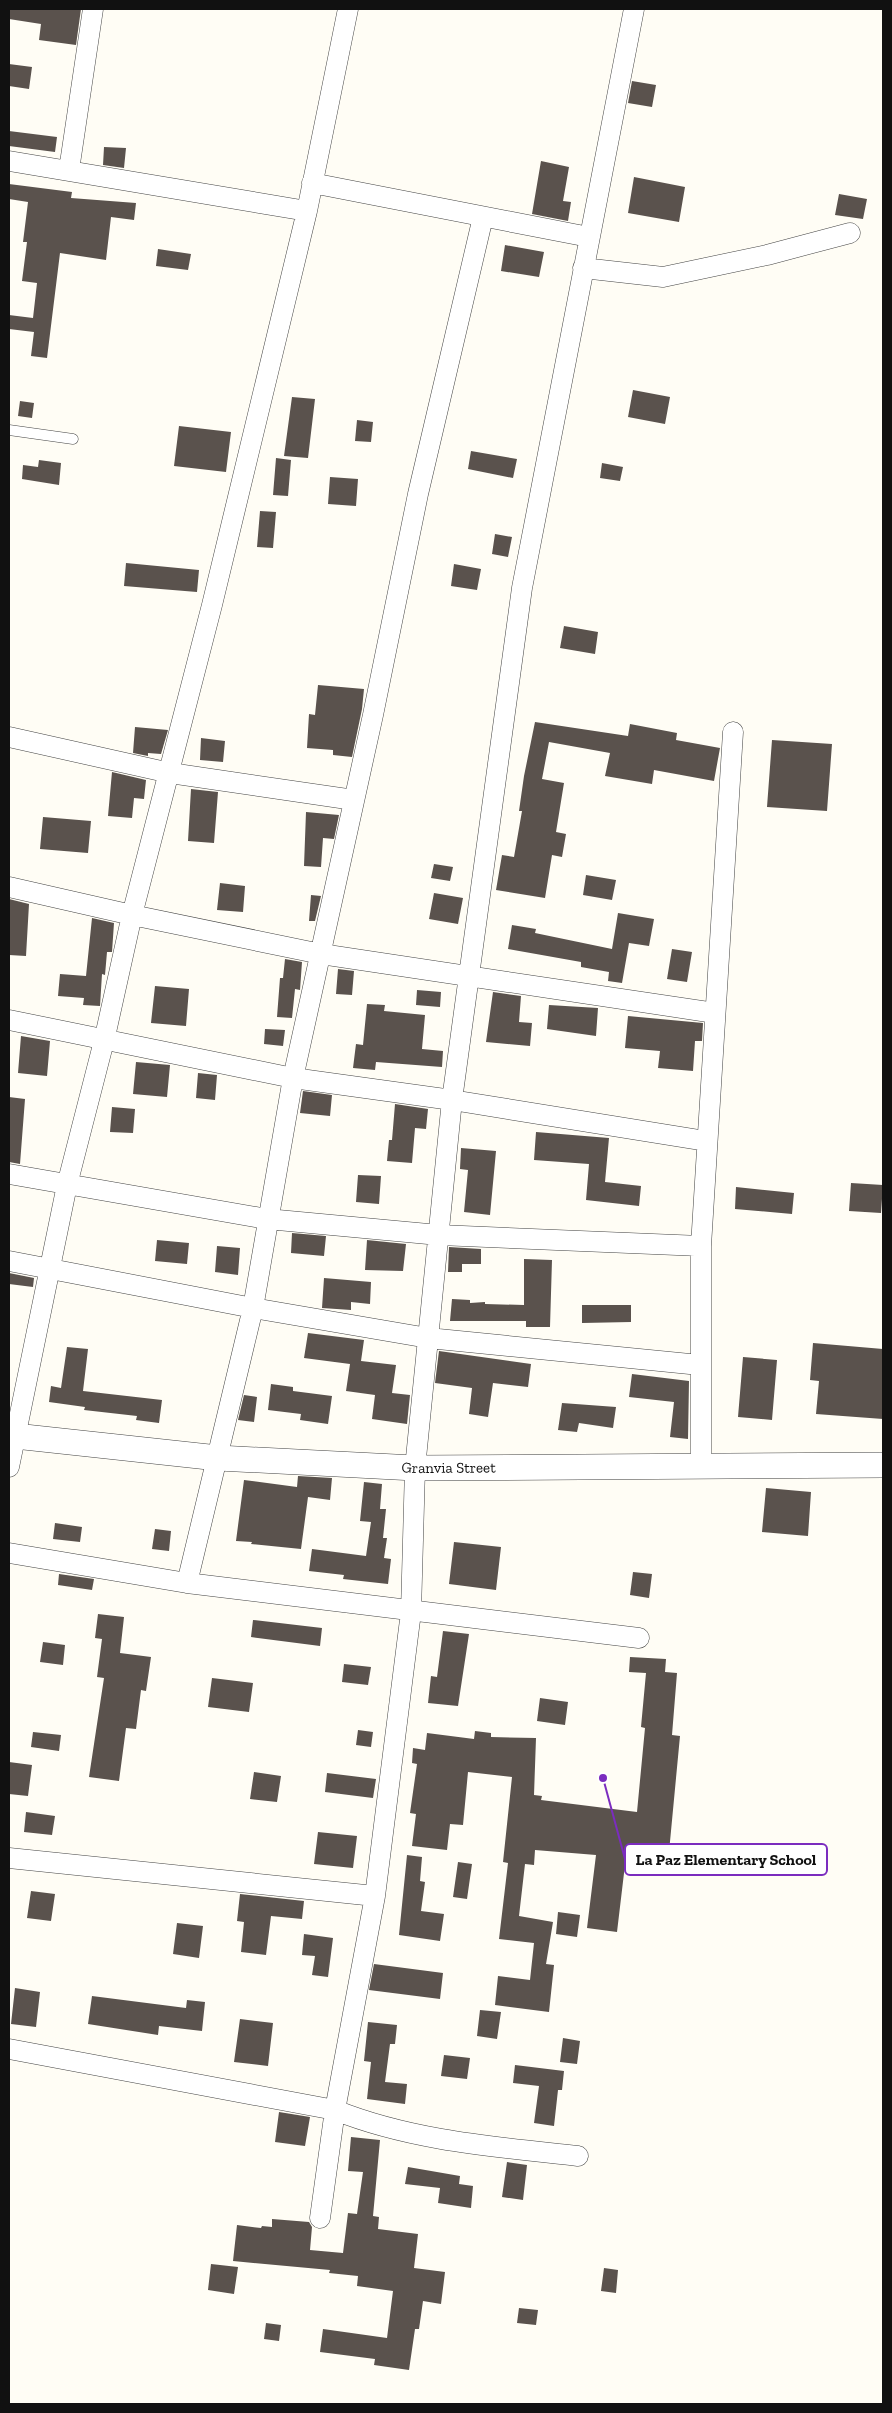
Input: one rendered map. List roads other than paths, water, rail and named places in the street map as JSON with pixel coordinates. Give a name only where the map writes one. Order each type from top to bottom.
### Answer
[{"type":"street","points":[[69,170],[93,9]]},
{"type":"street","points":[[9,1468],[12,1436],[67,1185],[307,211],[348,9]]},
{"type":"street","points":[[320,2218],[335,2110],[375,1896],[411,1612],[415,1468],[452,1100],[522,588],[634,9]]},
{"type":"street","points":[[9,161],[307,211]]},
{"type":"street","points":[[312,183],[589,237]]},
{"type":"street","points":[[187,1583],[253,1308],[293,1078],[418,494],[483,217]]},
{"type":"street","points":[[583,268],[663,277],[767,255],[850,233]]},
{"type":"street","points":[[701,1465],[701,1246],[706,1141],[733,732]]},
{"type":"street","points":[[9,736],[170,773],[354,800]]},
{"type":"street","points":[[9,887],[132,915],[321,954],[715,1012]]},
{"type":"street","points":[[9,1020],[104,1041],[293,1078],[452,1100],[706,1141]]},
{"type":"street","points":[[9,1174],[267,1219],[439,1235],[701,1246]]},
{"type":"street","points":[[9,1261],[253,1308],[428,1338],[700,1365]]},
{"type":"street","name":"Granvia Street","points":[[12,1436],[218,1458],[415,1468],[883,1465]]},
{"type":"street","points":[[9,1553],[187,1583],[411,1612],[639,1638]]},
{"type":"street","points":[[9,1858],[375,1896]]},
{"type":"street","points":[[9,2049],[335,2110],[356,2118],[458,2143],[578,2156]]},
{"type":"lane","points":[[9,430],[73,439]]},
{"type":"place","name":"La Paz Elementary School","points":[[603,1778]]}]
